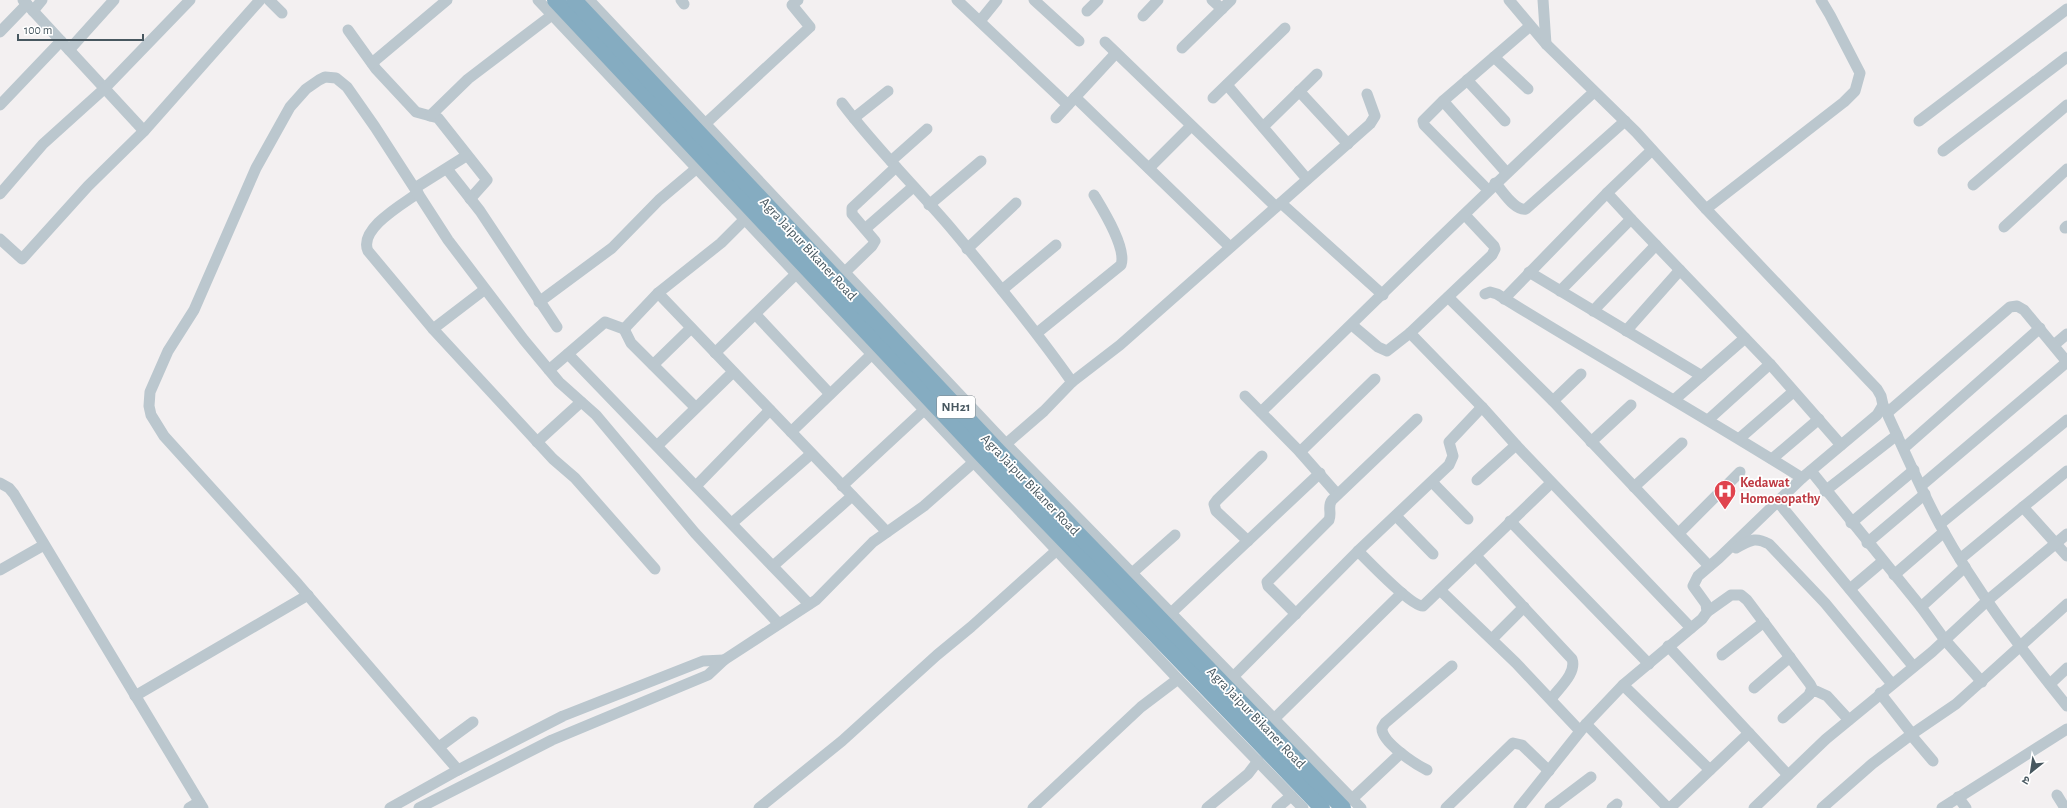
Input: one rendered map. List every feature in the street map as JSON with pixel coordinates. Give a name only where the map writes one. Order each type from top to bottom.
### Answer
[{"type":"highway","name":"Agra Jaipur Bikaner Road","points":[[574,0],[998,451],[1348,804]]},
{"type":"highway","name":"Agra Jaipur Bikaner Road","points":[[553,7],[1322,808]]},
{"type":"street","points":[[0,32],[28,5],[42,0]]},
{"type":"street","points":[[69,50],[114,0]]},
{"type":"street","points":[[0,194],[43,144],[104,89],[190,0]]},
{"type":"street","points":[[0,239],[22,259],[88,186],[144,131],[260,0]]},
{"type":"street","points":[[269,0],[282,13]]},
{"type":"street","points":[[372,63],[447,0]]},
{"type":"street","points":[[538,0],[553,7],[697,168],[796,274],[1178,679],[1303,808]]},
{"type":"street","points":[[704,125],[810,27],[792,5],[798,0]]},
{"type":"street","points":[[957,0],[1149,168],[1230,247]]},
{"type":"street","points":[[980,21],[997,0]]},
{"type":"street","points":[[1034,0],[1079,41]]},
{"type":"street","points":[[1087,11],[1098,0]]},
{"type":"street","points":[[1143,16],[1158,0]]},
{"type":"street","points":[[1212,0],[1222,9]]},
{"type":"street","points":[[1182,48],[1231,0]]},
{"type":"street","points":[[1509,0],[1546,44],[1625,121],[1876,389],[1881,396],[1885,409],[1942,528],[1963,563],[2021,646],[2067,706]]},
{"type":"street","points":[[1543,0],[1546,44]]},
{"type":"street","points":[[1706,209],[1844,102],[1855,91],[1860,73],[1830,15],[1820,0]]},
{"type":"street","points":[[596,3],[704,125],[1006,444],[1131,574],[1274,719],[1348,804],[1361,808]]},
{"type":"street","points":[[28,5],[144,131]]},
{"type":"street","points":[[430,116],[468,80],[553,7]]},
{"type":"street","points":[[1919,121],[2067,9]]},
{"type":"street","points":[[1530,26],[1424,118],[1423,123],[1516,207],[1526,209],[1625,121]]},
{"type":"street","points":[[1213,98],[1285,28]]},
{"type":"street","points":[[348,30],[372,63],[416,112],[438,118],[466,156],[487,180],[470,199]]},
{"type":"street","points":[[0,105],[62,41]]},
{"type":"street","points":[[1105,42],[1191,126],[1278,205],[1383,295]]},
{"type":"street","points":[[1056,118],[1116,53]]},
{"type":"street","points":[[1494,56],[1528,88]]},
{"type":"street","points":[[1943,151],[2067,57]]},
{"type":"street","points":[[1263,127],[1317,74]]},
{"type":"street","points":[[458,770],[308,595],[164,436],[151,415],[149,406],[150,392],[168,351],[194,310],[256,168],[286,113],[306,89],[325,77],[331,77],[341,81],[348,87],[376,126],[448,240],[484,290],[549,370],[559,382],[596,415],[696,533],[778,623]]},
{"type":"street","points":[[1467,80],[1505,121]]},
{"type":"street","points":[[1227,85],[1308,179]]},
{"type":"street","points":[[854,118],[888,91]]},
{"type":"street","points":[[1299,91],[1348,144]]},
{"type":"street","points":[[1261,412],[1465,215],[1506,172],[1594,92]]},
{"type":"street","points":[[1006,444],[1044,411],[1072,382],[1120,345],[1370,124],[1375,116],[1367,94]]},
{"type":"street","points":[[1443,101],[1506,172]]},
{"type":"street","points":[[842,103],[1002,290],[1037,333],[1072,382]]},
{"type":"street","points":[[1973,185],[2067,105]]},
{"type":"street","points":[[1149,168],[1191,126]]},
{"type":"street","points":[[844,273],[874,243],[874,238],[852,214],[852,208],[927,129]]},
{"type":"street","points":[[1504,299],[1607,193],[1652,150]]},
{"type":"street","points":[[466,156],[417,191],[376,225],[367,237],[366,246],[373,257],[433,329],[553,459],[575,478],[655,569]]},
{"type":"street","points":[[929,204],[981,161]]},
{"type":"street","points":[[539,302],[612,248],[659,200],[697,168]]},
{"type":"street","points":[[2004,227],[2067,169]]},
{"type":"street","points":[[447,170],[470,199],[539,302],[557,326]]},
{"type":"street","points":[[865,229],[913,187]]},
{"type":"street","points":[[1607,193],[1770,364],[1841,446]]},
{"type":"street","points":[[1037,333],[1121,265],[1122,256],[1120,249],[1108,219],[1094,194]]},
{"type":"street","points":[[967,249],[1016,203]]},
{"type":"street","points":[[1352,325],[1383,350],[1390,349],[1410,333],[1492,255],[1495,249],[1488,239],[1465,215]]},
{"type":"street","points":[[624,329],[658,294],[721,242],[745,219]]},
{"type":"street","points":[[1560,291],[1631,219]]},
{"type":"street","points":[[1002,290],[1056,245]]},
{"type":"street","points":[[1593,311],[1656,245]]},
{"type":"street","points":[[1626,331],[1680,270]]},
{"type":"street","points":[[1529,272],[1702,376]]},
{"type":"street","points":[[715,353],[756,315],[796,274]]},
{"type":"street","points":[[433,329],[484,290]]},
{"type":"street","points":[[1485,294],[1493,292],[1604,360],[1740,438],[1772,459],[1806,474],[1825,491],[1921,607],[1945,640],[1982,682]]},
{"type":"street","points":[[658,294],[886,532]]},
{"type":"street","points":[[1448,297],[1553,401],[1709,566]]},
{"type":"street","points":[[1707,612],[1706,604],[1693,586],[1698,576],[1727,551],[1806,474],[1877,415],[2010,307],[2017,306],[2024,310],[2067,362],[1923,489],[1867,543]]},
{"type":"street","points":[[756,315],[830,394]]},
{"type":"street","points":[[549,370],[605,322],[624,329],[631,343],[695,407]]},
{"type":"street","points":[[653,365],[691,328]]},
{"type":"street","points":[[1904,448],[2040,328]]},
{"type":"street","points":[[1410,333],[1691,628]]},
{"type":"street","points":[[2054,345],[2067,334]]},
{"type":"street","points":[[1674,400],[1745,338]]},
{"type":"street","points":[[568,354],[658,445],[809,604]]},
{"type":"street","points":[[791,432],[872,354]]},
{"type":"street","points":[[1708,420],[1770,364]]},
{"type":"street","points":[[658,445],[695,407],[733,372]]},
{"type":"street","points":[[1553,401],[1581,374]]},
{"type":"street","points":[[1300,452],[1376,379]]},
{"type":"street","points":[[1740,438],[1793,392]]},
{"type":"street","points":[[1245,396],[1320,473],[1337,494]]},
{"type":"street","points":[[537,442],[581,402]]},
{"type":"street","points":[[1592,442],[1631,405]]},
{"type":"street","points":[[1233,677],[1358,551],[1452,463],[1453,456],[1449,445],[1451,438],[1482,407]]},
{"type":"street","points":[[696,486],[770,410]]},
{"type":"street","points":[[842,486],[924,410]]},
{"type":"street","points":[[1296,614],[1267,583],[1329,520],[1329,504],[1337,494],[1417,419]]},
{"type":"street","points":[[1772,459],[1819,419]]},
{"type":"street","points":[[1894,575],[1942,528],[2067,420]]},
{"type":"street","points":[[1825,491],[1898,435]]},
{"type":"street","points":[[1634,487],[1682,443]]},
{"type":"street","points":[[1476,480],[1516,445]]},
{"type":"street","points":[[732,523],[811,454]]},
{"type":"street","points":[[1248,541],[1216,511],[1214,504],[1216,500],[1262,456]]},
{"type":"street","points":[[419,808],[552,740],[708,675],[724,660],[778,623],[816,600],[873,542],[924,506],[974,462]]},
{"type":"street","points":[[1851,523],[1914,470]]},
{"type":"street","points":[[1921,607],[1963,563],[2023,507],[2067,471]]},
{"type":"street","points":[[1679,533],[1740,472]]},
{"type":"street","points":[[1170,614],[1320,473]]},
{"type":"street","points":[[1432,482],[1468,520]]},
{"type":"street","points":[[0,483],[9,488],[14,494],[201,805],[189,808]]},
{"type":"street","points":[[1358,551],[1402,592],[1421,606],[1426,605],[1510,521],[1552,483]]},
{"type":"street","points":[[773,566],[852,496]]},
{"type":"street","points":[[1778,502],[1913,666]]},
{"type":"street","points":[[2023,507],[2067,556]]},
{"type":"street","points":[[1396,516],[1433,554]]},
{"type":"street","points":[[1510,521],[1649,664]]},
{"type":"street","points":[[1754,808],[1849,720],[1945,640],[1988,600],[2067,534]]},
{"type":"street","points":[[1131,574],[1175,535]]},
{"type":"street","points":[[1727,551],[1750,540],[1760,539],[1770,544],[1825,603],[1892,684]]},
{"type":"street","points":[[0,570],[44,544]]},
{"type":"street","points":[[759,808],[842,741],[1057,550]]},
{"type":"street","points":[[1476,556],[1572,659],[1574,665],[1572,671],[1551,699]]},
{"type":"street","points":[[1850,589],[1883,561]]},
{"type":"street","points":[[1440,590],[1492,639],[1551,699],[1669,808],[1749,733]]},
{"type":"street","points":[[1274,719],[1402,592]]},
{"type":"street","points":[[1522,807],[1583,728],[1623,685],[1691,628],[1707,612],[1732,595],[1737,594],[1747,600],[1810,684],[1811,692]]},
{"type":"street","points":[[135,696],[308,595]]},
{"type":"street","points":[[1822,808],[1872,764],[1912,734],[1947,712],[2067,604]]},
{"type":"street","points":[[1492,639],[1524,608]]},
{"type":"street","points":[[1722,655],[1764,622]]},
{"type":"street","points":[[1668,646],[1788,775]]},
{"type":"street","points":[[1754,688],[1790,657]]},
{"type":"street","points":[[390,808],[458,770],[563,716],[703,661],[724,660]]},
{"type":"street","points":[[1427,770],[1416,764],[1401,752],[1384,735],[1382,730],[1383,726],[1452,666]]},
{"type":"street","points":[[2050,684],[2067,668]]},
{"type":"street","points":[[1033,808],[1141,707],[1178,679]]},
{"type":"street","points":[[1623,685],[1710,770]]},
{"type":"street","points":[[1783,718],[1811,692],[1816,691],[1827,696],[1849,720]]},
{"type":"street","points":[[1880,693],[1933,761]]},
{"type":"street","points":[[439,747],[473,722]]},
{"type":"street","points":[[1942,808],[2067,729]]},
{"type":"street","points":[[516,740],[522,754]]},
{"type":"street","points":[[1446,808],[1513,743],[1522,744],[1549,771]]},
{"type":"street","points":[[1348,804],[1401,752]]},
{"type":"street","points":[[1207,808],[1248,774],[1258,761]]},
{"type":"street","points":[[1550,808],[1591,777]]},
{"type":"street","points":[[1277,808],[1291,796]]},
{"type":"street","points":[[2057,796],[2065,808]]},
{"type":"street","points":[[1958,798],[1966,808]]},
{"type":"place","name":"Kedawat Homoeopathy","points":[[1725,510]]}]
